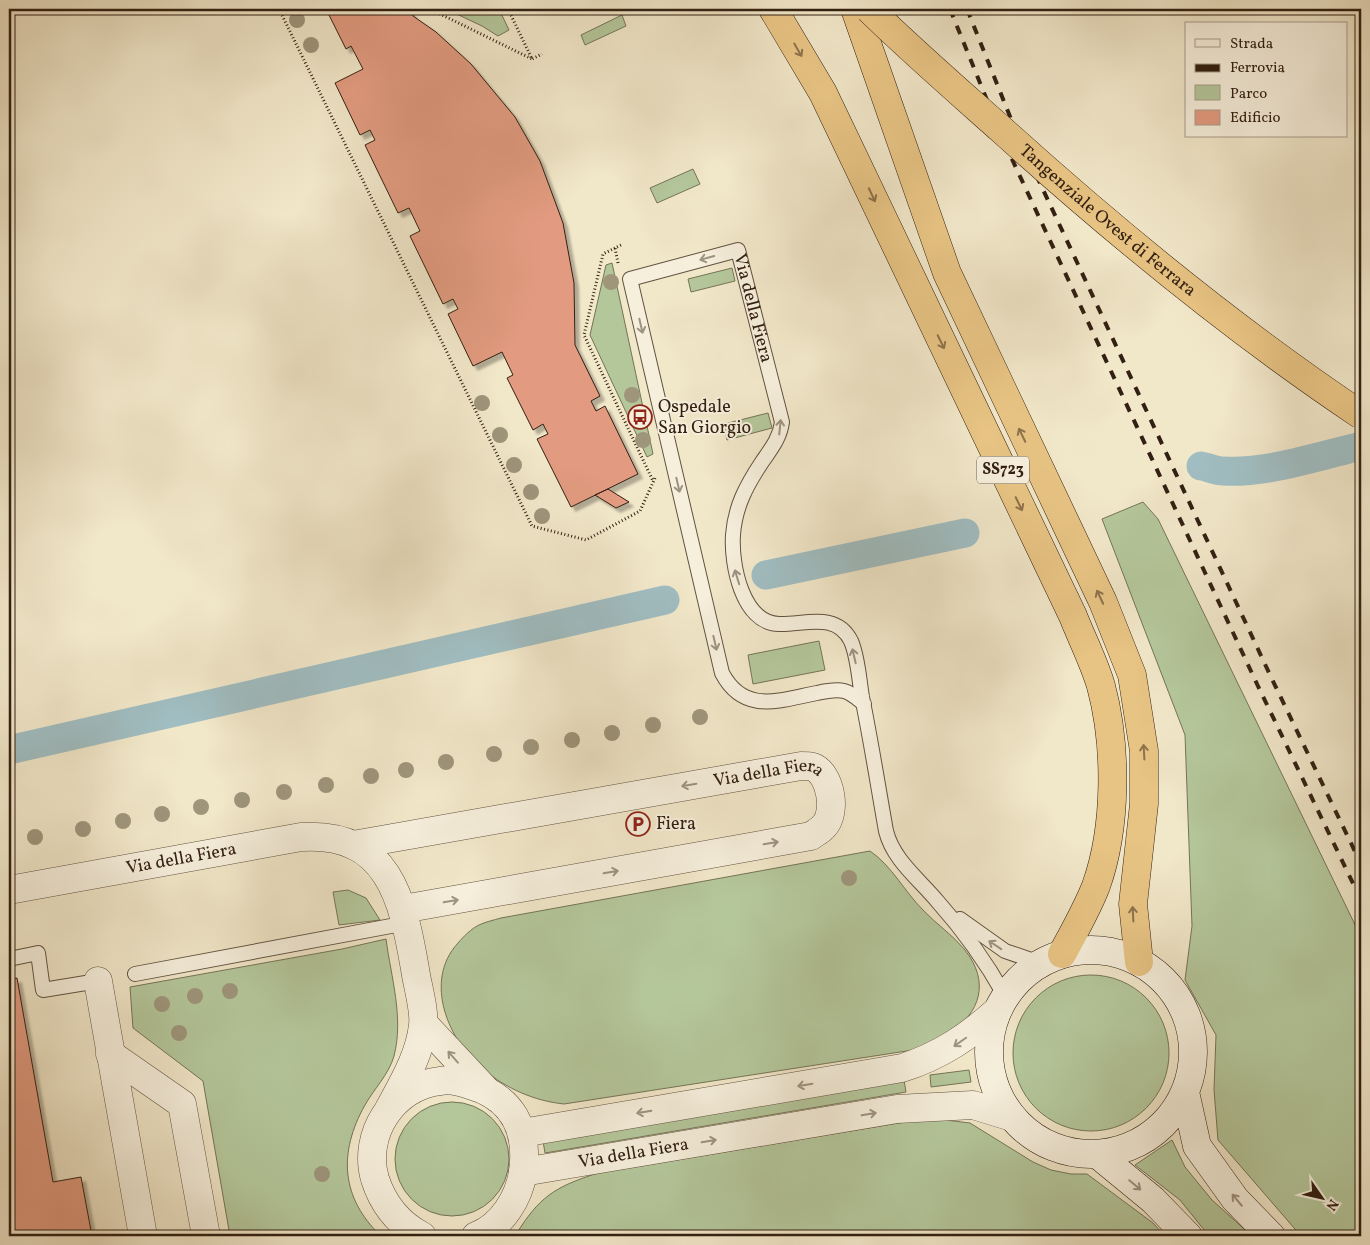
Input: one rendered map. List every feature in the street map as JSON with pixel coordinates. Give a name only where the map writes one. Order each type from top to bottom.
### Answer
[{"type":"highway","name":"SS723","points":[[773,9],[823,93],[1073,616],[1100,685],[1112,753],[1111,802],[1104,856],[1096,886],[1051,958]]},
{"type":"highway","name":"SS723","points":[[855,9],[947,273],[1103,602],[1132,675],[1144,751],[1144,804],[1133,904],[1139,962]]},
{"type":"highway","name":"Tangenziale Ovest di Ferrara","points":[[869,9],[960,94],[1122,236],[1253,340],[1361,415]]},
{"type":"street","name":"Via della Fiera","points":[[353,845],[801,766],[814,767],[822,774],[832,798],[832,812],[825,826],[811,836],[405,916]]},
{"type":"street","name":"Via della Fiera","points":[[9,890],[301,837],[326,836],[353,845],[372,859],[391,882],[405,916],[424,1024],[411,1066],[374,1136],[372,1168],[383,1200],[400,1220],[422,1236]]},
{"type":"street","name":"Via della Fiera","points":[[522,1133],[902,1068],[924,1061],[951,1048],[974,1032],[1001,1004],[1020,978],[1051,958],[1088,950],[1115,953],[1139,962],[1164,980],[1181,1004],[1191,1032],[1192,1062],[1184,1092],[1170,1116],[1150,1135],[1125,1148],[1098,1154],[1066,1151],[1036,1139],[1012,1117],[997,1094],[989,1066],[990,1038],[1001,1004]]},
{"type":"street","points":[[98,981],[143,1236]]},
{"type":"street","name":"Via della Fiera","points":[[424,1024],[485,1089],[499,1099],[516,1117],[525,1145],[520,1189],[513,1204],[496,1228],[476,1236]]},
{"type":"street","points":[[110,1054],[182,1104],[206,1236]]},
{"type":"street","name":"Via della Fiera","points":[[389,1109],[401,1097],[420,1086],[440,1080],[461,1082],[485,1089]]},
{"type":"street","name":"Via della Fiera","points":[[1184,1092],[1198,1146],[1236,1199],[1270,1236]]},
{"type":"street","name":"Via della Fiera","points":[[523,1172],[898,1109],[973,1105],[1012,1117]]},
{"type":"street","points":[[1098,1154],[1153,1200],[1188,1236]]},
{"type":"lane","name":"Via della Fiera","points":[[864,704],[843,691],[831,690],[762,702],[746,699],[734,692],[722,673],[630,279],[738,250],[782,422],[780,432],[745,490],[736,509],[733,536],[735,570],[745,598],[753,611],[766,621],[779,624],[823,621],[842,631],[850,640],[864,704],[888,839],[901,861],[938,901]]},
{"type":"lane","points":[[938,901],[1005,951],[1051,958]]},
{"type":"lane","points":[[938,901],[973,944],[1001,1004]]},
{"type":"lane","name":"Via della Fiera","points":[[135,974],[405,916]]},
{"type":"lane","points":[[9,959],[38,953],[43,990],[98,981]]},
{"type":"path","points":[[279,9],[532,526],[586,540],[640,511],[656,475]]},
{"type":"path","points":[[430,9],[532,59]]},
{"type":"path","points":[[508,9],[532,59]]},
{"type":"path","points":[[532,59],[542,54]]},
{"type":"path","points":[[623,244],[603,254],[584,335],[653,481]]},
{"type":"path","points":[[615,248],[619,268]]},
{"type":"green space","points":[[446,9],[499,9],[509,30],[498,36],[482,26]]},
{"type":"green space","points":[[622,15],[626,26],[585,45],[581,35]]},
{"type":"green space","points":[[693,169],[700,184],[657,203],[650,188]]},
{"type":"green space","points":[[612,263],[653,454],[647,457],[590,335],[606,265]]},
{"type":"green space","points":[[732,268],[735,281],[691,292],[688,279]]},
{"type":"green space","points":[[768,413],[772,428],[727,440],[724,424]]},
{"type":"green space","points":[[1143,502],[1158,519],[1361,937],[1361,1236],[1301,1236],[1218,1140],[1214,1090],[1216,1035],[1185,980],[1192,926],[1185,735],[1102,519]]},
{"type":"green space","points":[[819,641],[825,670],[753,684],[748,655]]},
{"type":"green space","points":[[870,851],[885,864],[916,903],[965,950],[978,974],[978,996],[968,1017],[959,1026],[940,1039],[913,1050],[564,1104],[522,1093],[502,1083],[484,1070],[471,1058],[460,1043],[444,1010],[441,992],[442,975],[448,958],[465,935],[481,924],[501,918]]},
{"type":"green space","points":[[348,890],[366,898],[380,920],[339,925],[333,892]]},
{"type":"green space","points":[[386,939],[396,998],[397,1042],[389,1069],[365,1105],[356,1123],[350,1140],[348,1158],[351,1191],[368,1221],[381,1236],[230,1236],[203,1081],[133,1028],[130,987],[342,949]]},
{"type":"green space","points":[[1091,975],[1121,981],[1134,988],[1146,998],[1156,1010],[1163,1023],[1169,1053],[1163,1083],[1156,1096],[1146,1108],[1134,1118],[1121,1125],[1091,1131],[1061,1125],[1048,1118],[1036,1108],[1026,1096],[1019,1083],[1013,1053],[1019,1023],[1026,1010],[1036,998],[1048,988],[1061,981]]},
{"type":"green space","points":[[969,1070],[971,1082],[931,1087],[930,1075]]},
{"type":"green space","points":[[904,1080],[906,1092],[545,1153],[543,1141]]},
{"type":"green space","points":[[452,1102],[474,1106],[484,1111],[500,1127],[505,1137],[509,1159],[505,1181],[500,1191],[484,1207],[474,1212],[452,1216],[430,1212],[420,1207],[404,1191],[399,1181],[395,1159],[399,1137],[404,1127],[420,1111],[430,1106]]},
{"type":"green space","points":[[929,1118],[970,1123],[1033,1162],[1051,1170],[1071,1174],[1087,1174],[1153,1223],[1165,1236],[515,1236],[532,1212],[549,1195],[570,1183],[598,1173]]},
{"type":"green space","points":[[1172,1140],[1185,1167],[1212,1200],[1252,1236],[1209,1236],[1180,1200],[1135,1165]]},
{"type":"building","points":[[326,9],[409,9],[413,16],[436,32],[471,64],[515,117],[540,161],[563,223],[574,283],[575,345],[600,396],[591,401],[596,411],[605,406],[638,474],[571,507],[537,439],[548,434],[543,424],[533,430],[507,378],[513,375],[502,352],[473,366],[448,314],[458,309],[453,299],[443,304],[410,236],[420,231],[409,208],[398,213],[365,145],[375,140],[370,130],[360,135],[335,83],[363,69],[351,46],[346,49]]},
{"type":"building","points":[[608,489],[629,502],[616,508],[595,495]]},
{"type":"building","points":[[17,978],[53,1182],[81,1177],[92,1236],[9,1236],[9,980]]},
{"type":"waterway","points":[[1201,466],[1220,471],[1257,470],[1361,446]]},
{"type":"waterway","points":[[766,575],[965,533]]},
{"type":"waterway","points":[[9,750],[665,600]]},
{"type":"railway","points":[[950,9],[1004,142],[1257,684],[1361,900]]},
{"type":"railway","points":[[967,9],[1017,134],[1271,677],[1361,864]]},
{"type":"place","name":"Ospedale San Giorgio","points":[[640,417]]},
{"type":"place","name":"Fiera","points":[[638,824]]}]
